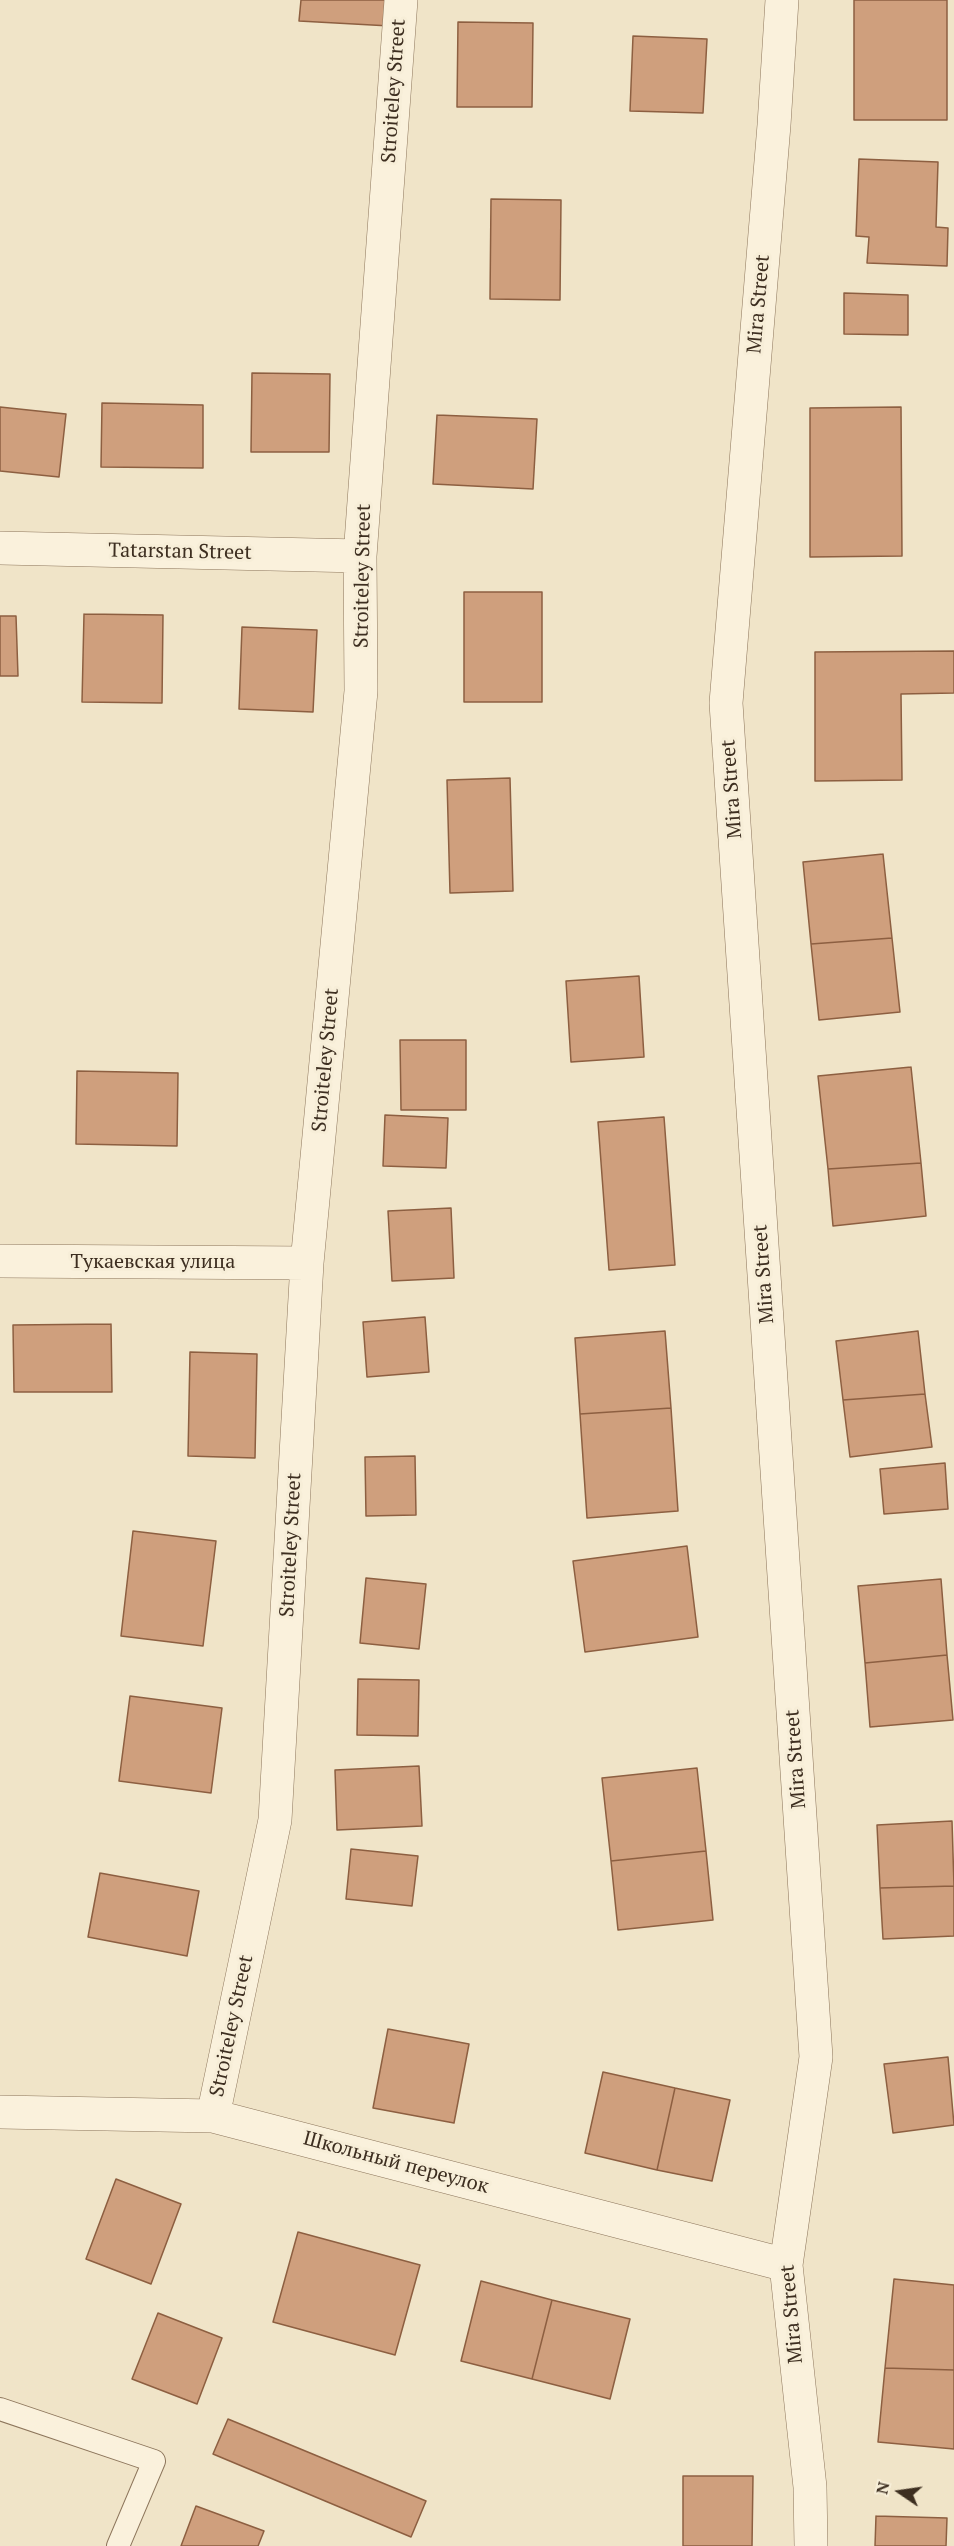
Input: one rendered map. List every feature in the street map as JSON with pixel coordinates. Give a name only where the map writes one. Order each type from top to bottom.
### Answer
[{"type":"street","name":"Stroiteley Street","points":[[213,2116],[275,1820],[307,1263],[361,691],[360,556],[401,0]]},
{"type":"street","name":"Mira Street","points":[[782,0],[773,137],[726,703],[816,2057],[786,2265],[810,2487],[811,2546]]},
{"type":"street","name":"Tatarstan Street","points":[[0,548],[360,556]]},
{"type":"street","name":"Тукаевская улица","points":[[0,1262],[307,1263]]},
{"type":"street","name":"Школьный переулок","points":[[0,2112],[213,2116],[786,2265]]},
{"type":"lane","points":[[0,2409],[154,2462],[118,2546]]},
{"type":"building","points":[[301,0],[391,0],[390,26],[299,21]]},
{"type":"building","points":[[854,0],[947,0],[947,120],[854,120]]},
{"type":"building","points":[[458,22],[533,23],[532,107],[457,107]]},
{"type":"building","points":[[633,36],[707,39],[703,113],[630,111]]},
{"type":"building","points":[[859,159],[938,162],[936,227],[948,228],[947,266],[867,263],[869,237],[856,236]]},
{"type":"building","points":[[491,199],[561,200],[560,300],[490,299]]},
{"type":"building","points":[[844,293],[908,295],[908,335],[844,334]]},
{"type":"building","points":[[252,373],[330,374],[329,452],[251,452]]},
{"type":"building","points":[[102,403],[203,405],[203,468],[101,467]]},
{"type":"building","points":[[0,407],[66,414],[59,477],[0,471]]},
{"type":"building","points":[[901,407],[902,556],[810,557],[810,408]]},
{"type":"building","points":[[437,415],[537,419],[533,489],[433,484]]},
{"type":"building","points":[[464,592],[542,592],[542,702],[464,702]]},
{"type":"building","points":[[84,614],[163,615],[162,703],[82,702]]},
{"type":"building","points":[[0,616],[16,616],[18,676],[0,676]]},
{"type":"building","points":[[242,627],[317,630],[313,712],[239,709]]},
{"type":"building","points":[[954,651],[954,693],[901,694],[902,780],[815,781],[815,652]]},
{"type":"building","points":[[510,778],[513,891],[450,893],[447,780]]},
{"type":"building","points":[[883,854],[892,938],[811,944],[803,862]]},
{"type":"building","points":[[892,938],[900,1012],[819,1020],[811,944]]},
{"type":"building","points":[[639,976],[644,1057],[571,1062],[566,981]]},
{"type":"building","points":[[400,1040],[466,1040],[466,1110],[401,1110]]},
{"type":"building","points":[[911,1067],[921,1163],[828,1169],[818,1076]]},
{"type":"building","points":[[77,1071],[178,1073],[177,1146],[76,1144]]},
{"type":"building","points":[[385,1115],[448,1118],[446,1168],[383,1166]]},
{"type":"building","points":[[664,1117],[675,1265],[609,1270],[598,1122]]},
{"type":"building","points":[[921,1163],[926,1216],[833,1226],[828,1169]]},
{"type":"building","points":[[451,1208],[454,1278],[392,1281],[388,1211]]},
{"type":"building","points":[[425,1317],[429,1372],[367,1377],[363,1322]]},
{"type":"building","points":[[111,1324],[112,1392],[14,1392],[13,1325]]},
{"type":"building","points":[[665,1331],[671,1408],[580,1414],[575,1338]]},
{"type":"building","points":[[918,1331],[925,1394],[843,1400],[836,1341]]},
{"type":"building","points":[[190,1352],[257,1354],[255,1458],[188,1456]]},
{"type":"building","points":[[925,1394],[932,1447],[850,1457],[843,1400]]},
{"type":"building","points":[[671,1408],[678,1511],[587,1518],[580,1414]]},
{"type":"building","points":[[415,1456],[416,1515],[366,1516],[365,1457]]},
{"type":"building","points":[[945,1463],[948,1509],[884,1514],[880,1469]]},
{"type":"building","points":[[133,1531],[216,1541],[203,1646],[121,1636]]},
{"type":"building","points":[[687,1546],[698,1637],[585,1652],[573,1561]]},
{"type":"building","points":[[366,1578],[426,1584],[419,1649],[360,1643]]},
{"type":"building","points":[[941,1579],[947,1655],[865,1663],[858,1586]]},
{"type":"building","points":[[947,1655],[953,1720],[870,1727],[865,1663]]},
{"type":"building","points":[[358,1679],[419,1680],[418,1736],[357,1735]]},
{"type":"building","points":[[130,1696],[222,1708],[211,1793],[119,1781]]},
{"type":"building","points":[[419,1766],[422,1826],[337,1830],[335,1770]]},
{"type":"building","points":[[697,1768],[706,1851],[611,1861],[602,1778]]},
{"type":"building","points":[[952,1821],[954,1886],[880,1888],[877,1825]]},
{"type":"building","points":[[351,1849],[418,1856],[412,1906],[346,1899]]},
{"type":"building","points":[[706,1851],[713,1920],[618,1930],[611,1861]]},
{"type":"building","points":[[100,1873],[199,1891],[187,1956],[88,1937]]},
{"type":"building","points":[[954,1886],[954,1936],[883,1939],[880,1888]]},
{"type":"building","points":[[388,2029],[469,2044],[454,2123],[373,2108]]},
{"type":"building","points":[[948,2057],[954,2125],[893,2133],[884,2064]]},
{"type":"building","points":[[603,2072],[675,2088],[657,2170],[585,2153]]},
{"type":"building","points":[[675,2088],[730,2100],[712,2181],[657,2170]]},
{"type":"building","points":[[116,2179],[181,2204],[151,2284],[86,2259]]},
{"type":"building","points":[[298,2232],[420,2265],[395,2355],[273,2322]]},
{"type":"building","points":[[894,2279],[954,2285],[954,2370],[885,2368]]},
{"type":"building","points":[[481,2281],[552,2300],[532,2379],[461,2361]]},
{"type":"building","points":[[552,2300],[630,2319],[610,2399],[532,2379]]},
{"type":"building","points":[[158,2313],[222,2338],[197,2404],[132,2379]]},
{"type":"building","points":[[885,2368],[954,2370],[954,2449],[878,2442]]},
{"type":"building","points":[[228,2419],[426,2501],[411,2537],[213,2454]]},
{"type":"building","points":[[683,2476],[753,2476],[752,2546],[683,2546]]},
{"type":"building","points":[[196,2506],[264,2531],[258,2546],[181,2546]]},
{"type":"building","points":[[876,2516],[947,2518],[946,2546],[875,2546]]}]
